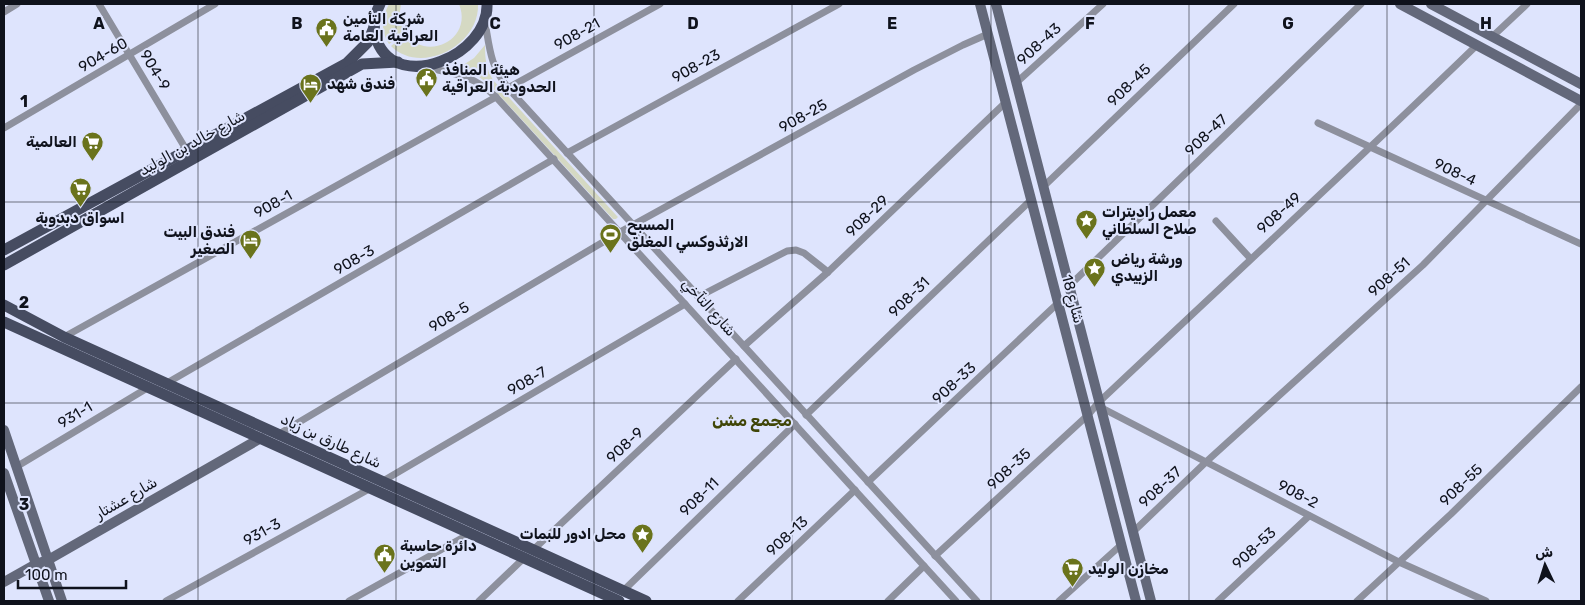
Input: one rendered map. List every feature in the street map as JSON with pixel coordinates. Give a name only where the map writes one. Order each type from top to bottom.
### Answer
[{"type":"main road","points":[[418,66],[439,62],[459,53],[475,39],[486,13],[493,4]]},
{"type":"main road","points":[[378,6],[374,28],[376,38],[382,50],[398,62]]},
{"type":"main road","name":"شارع خالد بن الوليد","points":[[4,250],[347,63],[368,42],[374,28]]},
{"type":"main road","name":"شارع خالد بن الوليد","points":[[5,265],[362,64],[398,62],[418,66]]},
{"type":"main road","name":"شارع طارق بن زياد","points":[[5,306],[64,336],[383,481],[616,598],[646,601]]},
{"type":"main road","name":"شارع طارق بن زياد","points":[[4,322],[471,533],[529,554]]},
{"type":"street","points":[[4,12],[17,4]]},
{"type":"street","name":"904-9","points":[[100,4],[187,151]]},
{"type":"street","name":"904-60","points":[[4,128],[215,4]]},
{"type":"street","name":"908-21","points":[[508,88],[660,4]]},
{"type":"street","name":"908-23","points":[[567,153],[839,4]]},
{"type":"street","name":"شارع 18","points":[[980,4],[1136,601]]},
{"type":"street","name":"شارع 18","points":[[996,4],[1151,601]]},
{"type":"street","name":"908-43","points":[[1016,84],[1103,4]]},
{"type":"street","name":"908-45","points":[[1045,191],[1234,4]]},
{"type":"street","name":"908-47","points":[[1069,286],[1361,4]]},
{"type":"street","points":[[1400,4],[1581,103]]},
{"type":"street","points":[[1431,4],[1581,84]]},
{"type":"street","points":[[1493,36],[1527,4]]},
{"type":"street","name":"شارع التآخي","points":[[486,13],[493,64],[498,75],[508,88],[977,601]]},
{"type":"street","points":[[987,32],[1002,26]]},
{"type":"street","name":"908-25","points":[[633,225],[914,70],[987,32]]},
{"type":"street","name":"908-49","points":[[1100,404],[1250,258],[1370,148],[1477,45]]},
{"type":"street","name":"شارع التآخي","points":[[418,66],[456,73],[483,84],[956,601]]},
{"type":"street","name":"908-1","points":[[64,336],[496,97]]},
{"type":"street","name":"908-29","points":[[744,346],[828,272],[1006,102]]},
{"type":"street","name":"908-51","points":[[1207,461],[1423,265],[1581,103]]},
{"type":"street","name":"908-4","points":[[1318,123],[1581,244]]},
{"type":"street","name":"908-3","points":[[167,383],[554,160]]},
{"type":"street","points":[[1032,200],[1045,191]]},
{"type":"street","name":"908-31","points":[[806,415],[1032,200]]},
{"type":"street","points":[[1216,221],[1250,258]]},
{"type":"street","name":"908-5","points":[[279,434],[633,225]]},
{"type":"street","points":[[698,297],[787,252],[796,250],[804,253],[828,272]]},
{"type":"street","name":"908-33","points":[[868,482],[1058,303]]},
{"type":"street","name":"908-7","points":[[383,481],[686,304]]},
{"type":"street","name":"908-9","points":[[480,601],[736,359]]},
{"type":"street","name":"931-1","points":[[16,467],[149,387]]},
{"type":"street","name":"908-55","points":[[1357,601],[1451,514],[1581,387]]},
{"type":"street","name":"908-2","points":[[1100,404],[1399,562],[1486,601]]},
{"type":"street","name":"908-35","points":[[935,556],[1100,404]]},
{"type":"street","name":"908-11","points":[[616,598],[795,424]]},
{"type":"street","points":[[4,430],[8,457],[16,467],[62,601]]},
{"type":"street","name":"شارع عشتار","points":[[4,582],[36,564],[48,560],[261,438]]},
{"type":"street","points":[[825,458],[836,447]]},
{"type":"street","name":"908-37","points":[[1133,532],[1207,461]]},
{"type":"street","points":[[4,476],[49,601]]},
{"type":"street","name":"931-3","points":[[166,601],[371,488]]},
{"type":"street","name":"908-13","points":[[738,601],[855,490]]},
{"type":"street","name":"908-53","points":[[1218,601],[1309,516]]},
{"type":"street","points":[[349,601],[471,533]]},
{"type":"street","points":[[1059,601],[1122,544]]},
{"type":"street","points":[[888,601],[924,566]]},
{"type":"green space","points":[[389,4],[401,4],[399,18],[404,33],[389,44],[384,34],[383,24]]},
{"type":"green space","points":[[459,4],[478,4],[476,19],[469,32],[447,52],[432,57],[418,58],[403,54],[391,46],[405,35],[415,43],[426,46],[437,46],[447,42],[455,36],[460,27],[462,16]]},
{"type":"green space","points":[[485,45],[486,63],[493,80],[618,217],[616,219],[613,219],[490,85],[475,74],[457,69],[474,58]]},
{"type":"place","name":"شركة التأمين العراقية العامة","points":[[327,47]]},
{"type":"place","name":"هيئة المنافذ الحدودية العراقية","points":[[426,98]]},
{"type":"place","name":"فندق شهد","points":[[311,103]]},
{"type":"place","name":"العالمية","points":[[93,161]]},
{"type":"place","name":"اسواق دبدوبة","points":[[80,208]]},
{"type":"place","name":"معمل راديترات صلاح السلطاني","points":[[1086,240]]},
{"type":"place","name":"المسبح الارثذوكسي المغلق","points":[[611,253]]},
{"type":"place","name":"فندق البيت الصغير","points":[[251,260]]},
{"type":"place","name":"ورشة رياض الزبيدي","points":[[1095,287]]},
{"type":"place","name":"محل ادور للبمات","points":[[642,553]]},
{"type":"place","name":"دائرة حاسبة التموين","points":[[384,574]]},
{"type":"place","name":"مخازن الوليد","points":[[1072,588]]},
{"type":"district","name":"مجمع مشن","points":[[752,420]]}]
